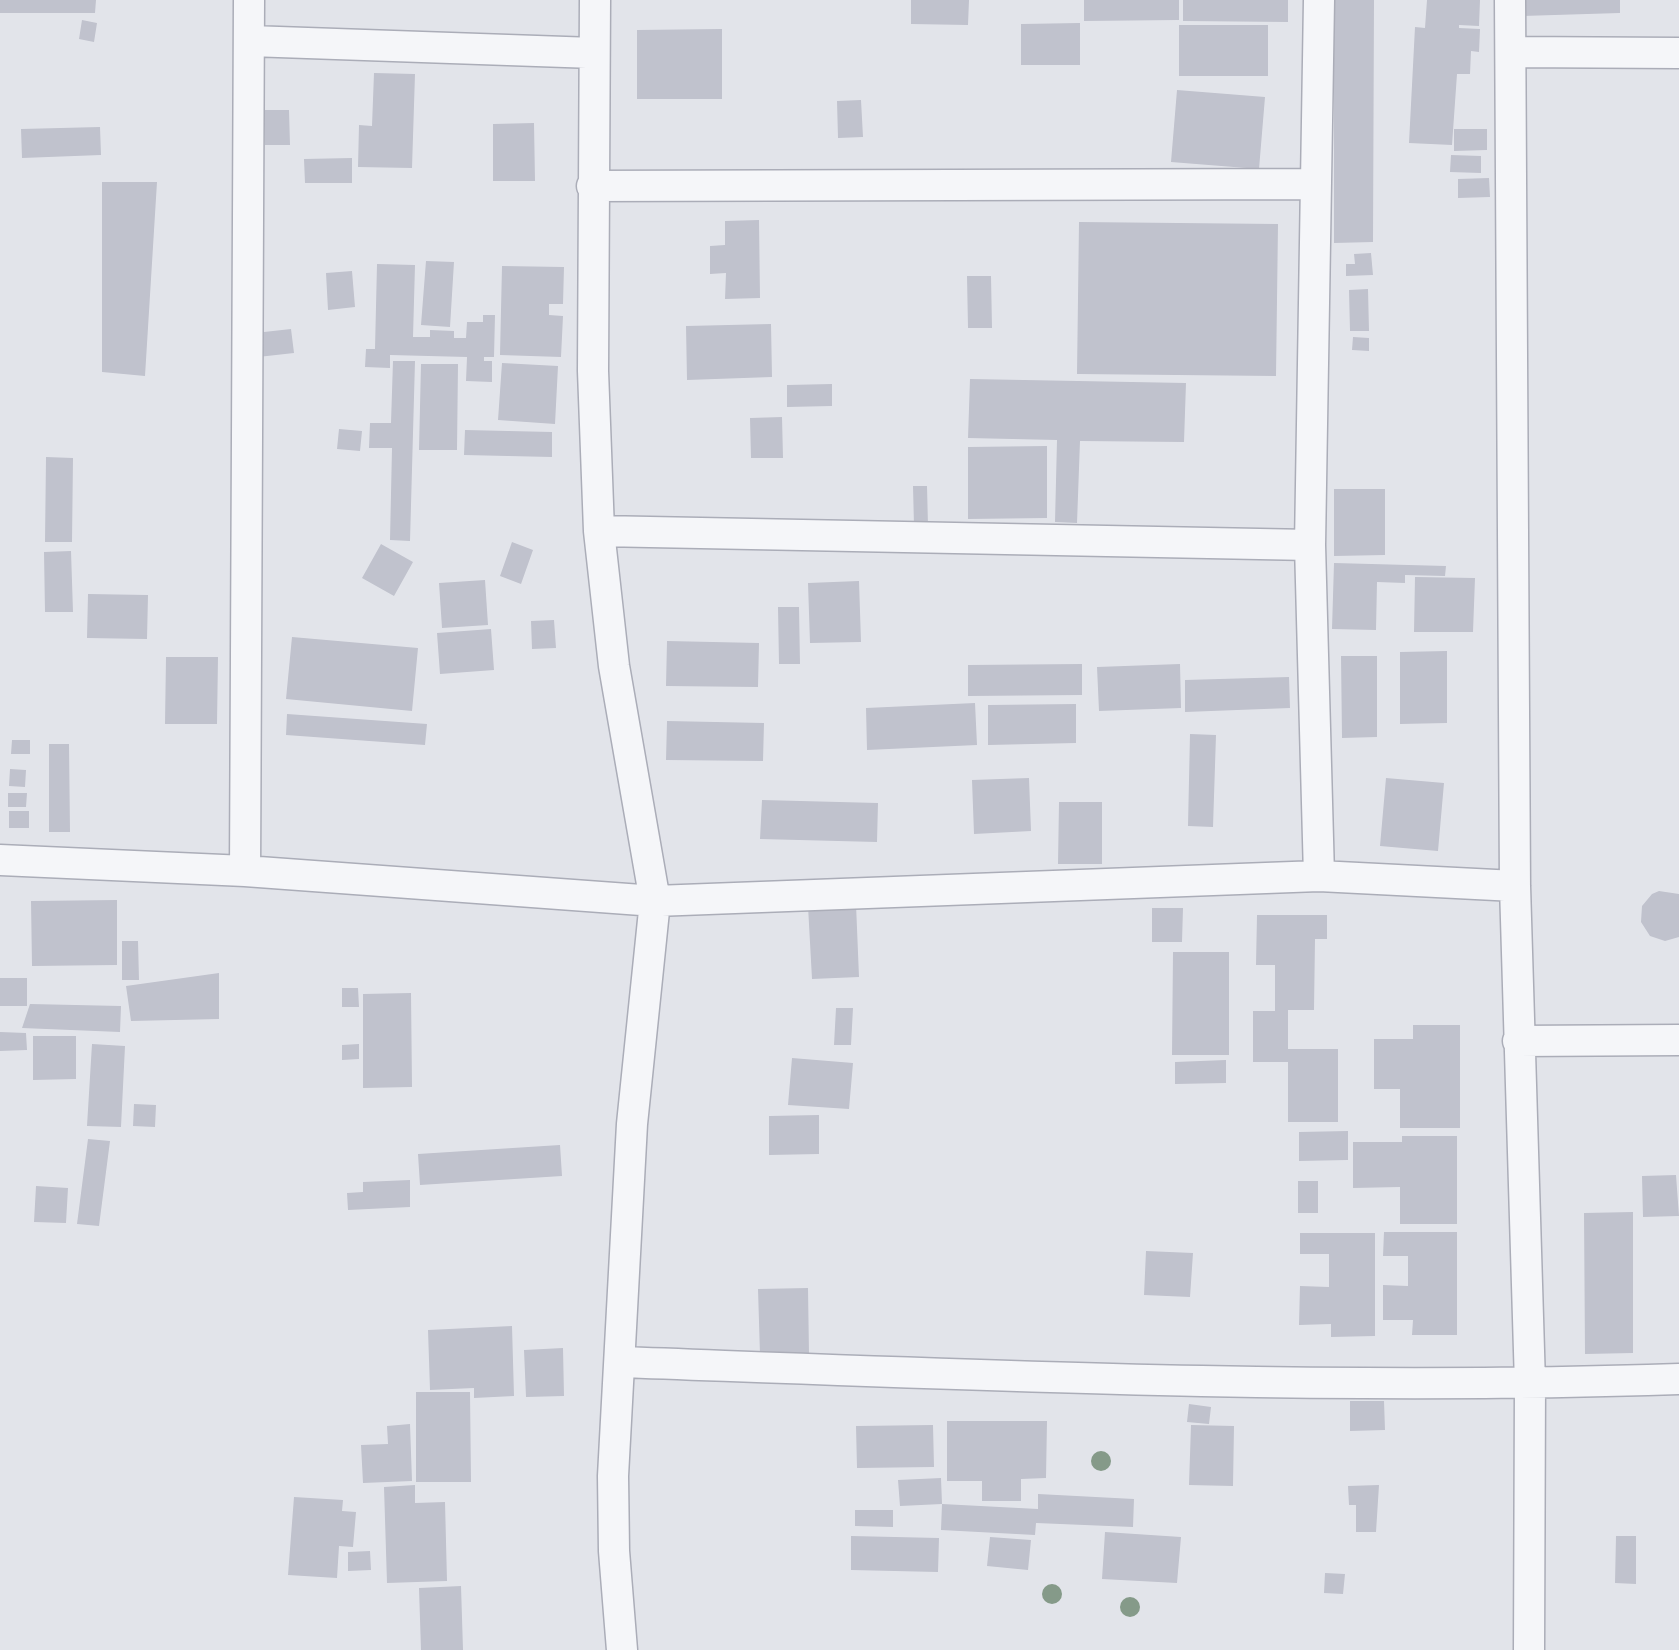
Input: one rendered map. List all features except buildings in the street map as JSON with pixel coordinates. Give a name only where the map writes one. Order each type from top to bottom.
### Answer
[{"type":"street","points":[[245,871],[250,41],[248,0]]},
{"type":"street","points":[[595,0],[593,371],[599,531],[614,666],[655,901],[632,1124],[613,1476],[614,1551],[622,1650]]},
{"type":"street","points":[[1319,0],[1310,545],[1319,876]]},
{"type":"street","points":[[1510,0],[1513,52],[1515,886],[1530,1384],[1529,1650]]},
{"type":"street","points":[[250,41],[594,53]]},
{"type":"street","points":[[1513,52],[1679,53]]},
{"type":"street","points":[[592,186],[1316,184]]},
{"type":"street","points":[[599,531],[1310,545]]},
{"type":"street","points":[[0,860],[245,871],[655,901],[1319,876],[1515,886]]},
{"type":"street","points":[[1518,1041],[1679,1040]]},
{"type":"street","points":[[621,1362],[1216,1381],[1530,1384],[1679,1379]]}]
